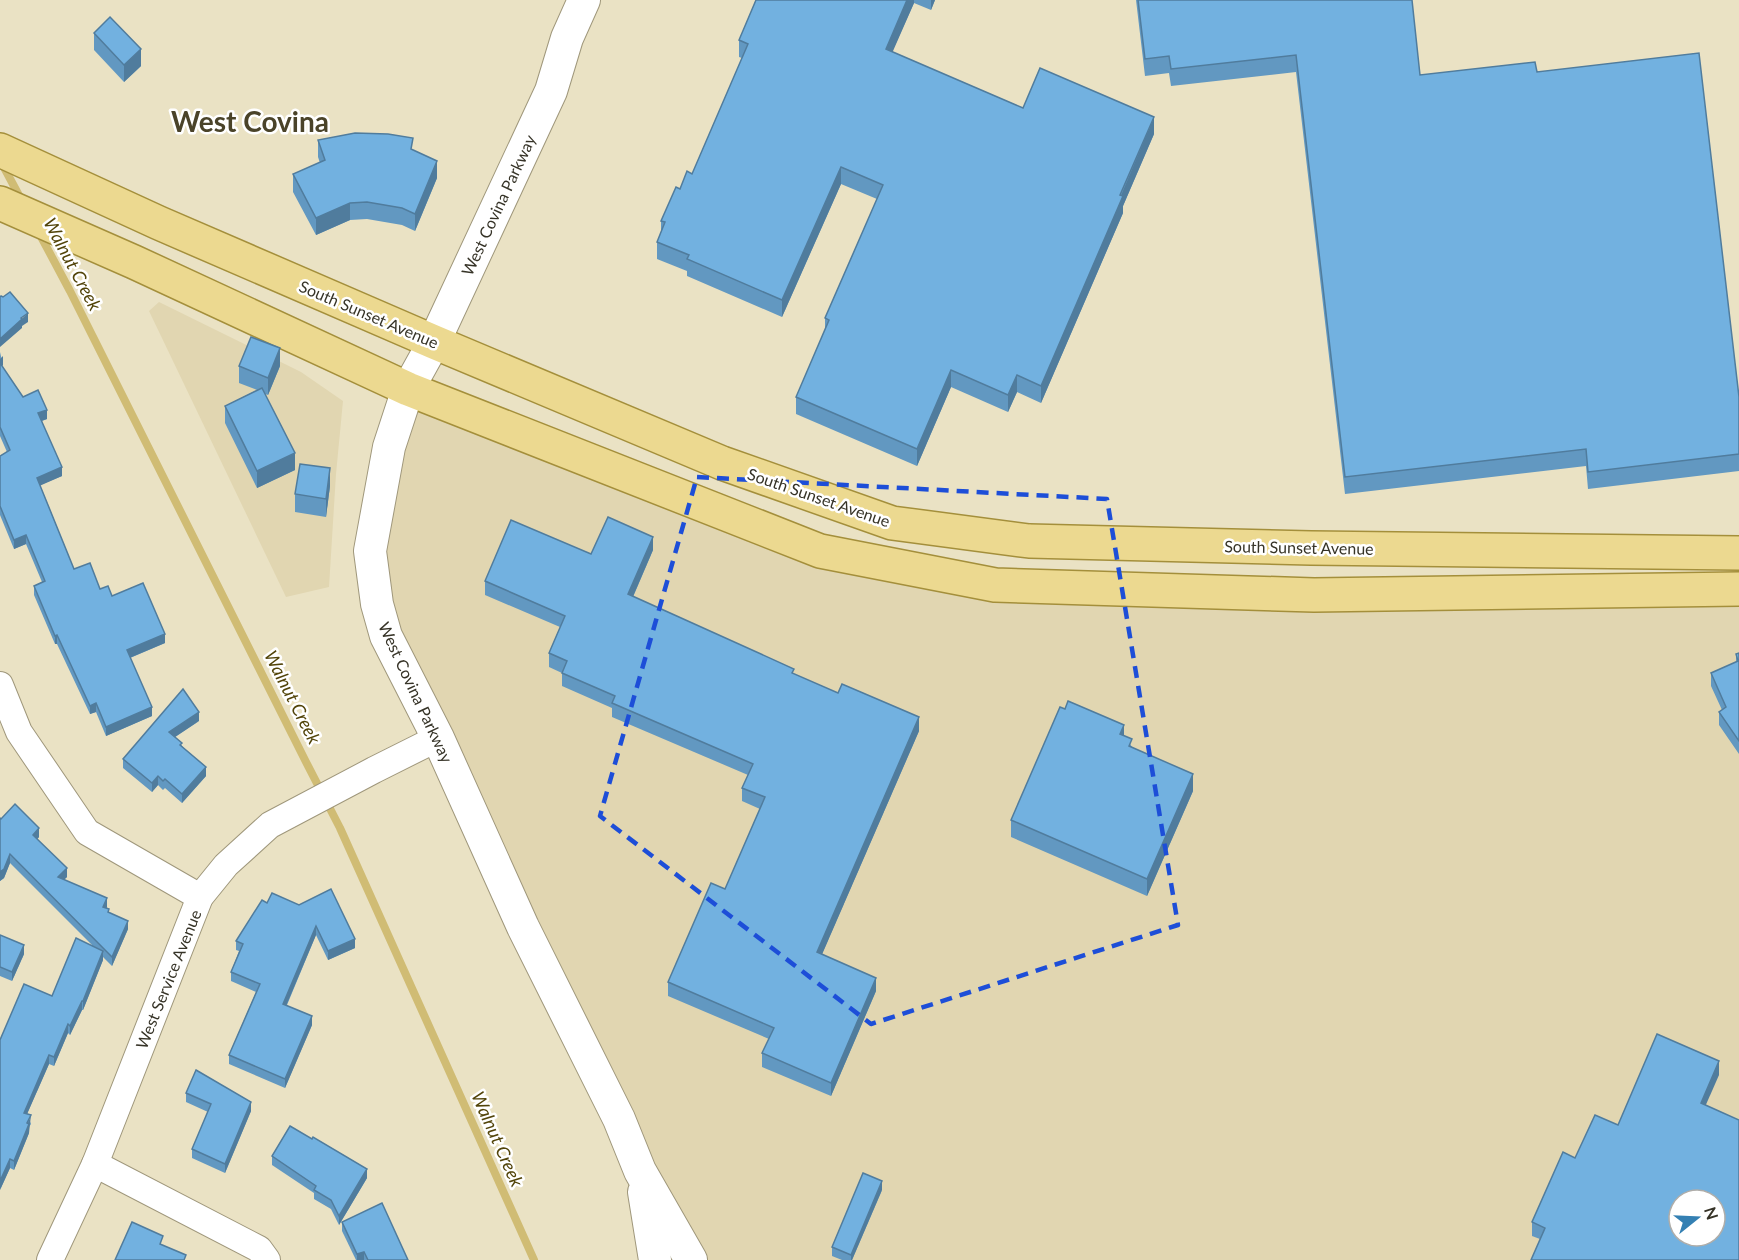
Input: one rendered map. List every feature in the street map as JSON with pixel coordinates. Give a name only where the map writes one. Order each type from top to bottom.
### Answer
[{"type":"main road","name":"South Sunset Avenue","points":[[0,150],[142,216],[722,463],[892,523],[1029,540],[1311,548],[1739,553]]},
{"type":"main road","points":[[0,203],[408,388],[820,551],[995,585],[1314,595],[1739,589]]},
{"type":"street","name":"West Covina Parkway","points":[[584,0],[567,38],[551,91],[434,342],[408,388],[389,447],[370,551],[376,604],[386,636],[438,738],[523,927],[619,1119],[640,1171],[691,1260]]},
{"type":"street","points":[[0,685],[9,738],[87,832],[200,897]]},
{"type":"street","name":"West Service Avenue","points":[[50,1260],[95,1164],[200,897],[226,865],[270,825],[438,738]]},
{"type":"street","points":[[95,1164],[259,1249],[267,1260]]},
{"type":"street","name":"West Covina Parkway","points":[[640,1171],[655,1260]]},
{"type":"street","points":[[648,1214],[671,1260]]},
{"type":"highlighted area","points":[[697,477],[1107,499],[1178,925],[871,1024],[600,816]]},
{"type":"shaded area","points":[[159,302],[301,372],[343,401],[329,587],[286,597],[149,311]]},
{"type":"shaded area","points":[[408,389],[820,551],[995,585],[1739,588],[1739,1260],[677,1260],[377,604]]},
{"type":"building","points":[[756,0],[907,0],[886,49],[1023,108],[1040,68],[1154,117],[1120,195],[1123,196],[1041,386],[1017,375],[1008,395],[951,370],[917,449],[796,397],[829,320],[825,318],[883,185],[841,167],[782,300],[687,259],[689,255],[657,242],[665,222],[661,221],[676,187],[680,189],[687,171],[692,174],[748,44],[739,40]]},
{"type":"building","points":[[1138,0],[1412,0],[1420,75],[1535,62],[1537,72],[1699,53],[1739,397],[1739,454],[1588,472],[1586,449],[1345,477],[1296,55],[1171,69],[1169,56],[1145,59]]},
{"type":"building","points":[[110,17],[141,49],[124,65],[94,33]]},
{"type":"building","points":[[355,133],[388,134],[413,138],[411,149],[437,161],[415,214],[402,208],[367,202],[350,203],[316,218],[293,174],[325,160],[318,140]]},
{"type":"building","points":[[10,292],[28,313],[0,339],[0,297]]},
{"type":"building","points":[[251,337],[280,348],[268,378],[239,366]]},
{"type":"building","points":[[0,363],[23,397],[38,390],[47,410],[38,413],[62,467],[37,478],[74,569],[90,563],[100,589],[108,586],[112,596],[143,583],[165,634],[127,650],[152,707],[106,727],[96,703],[90,706],[57,635],[55,636],[34,586],[45,581],[26,535],[14,540],[0,506],[0,456],[10,450],[0,427]]},
{"type":"building","points":[[262,388],[295,453],[257,471],[225,406]]},
{"type":"building","points":[[300,464],[330,468],[326,499],[295,494]]},
{"type":"building","points":[[608,517],[653,537],[628,594],[794,669],[792,673],[838,693],[842,684],[919,717],[817,952],[876,978],[831,1083],[762,1053],[774,1028],[668,982],[711,883],[725,889],[765,797],[742,788],[753,764],[612,703],[615,696],[562,673],[567,661],[549,653],[565,616],[485,581],[511,520],[591,554]]},
{"type":"building","points":[[1739,653],[1739,741],[1719,712],[1726,707],[1711,673],[1738,661],[1736,654]]},
{"type":"building","points":[[183,689],[199,712],[169,732],[182,743],[180,745],[206,767],[182,794],[158,776],[152,783],[123,759]]},
{"type":"building","points":[[1068,701],[1124,725],[1120,734],[1132,739],[1129,746],[1193,774],[1147,879],[1011,820],[1060,707],[1065,709]]},
{"type":"building","points":[[15,804],[39,828],[33,835],[67,868],[58,877],[107,898],[103,907],[109,909],[108,912],[128,921],[112,957],[10,854],[4,869],[0,872],[0,818]]},
{"type":"building","points":[[331,889],[355,939],[328,951],[316,926],[283,1004],[312,1016],[285,1079],[229,1055],[260,984],[231,972],[243,944],[236,941],[262,900],[267,903],[272,893],[299,905]]},
{"type":"building","points":[[0,935],[24,945],[12,972],[0,967]]},
{"type":"building","points":[[76,938],[103,951],[83,1001],[70,1026],[68,1024],[54,1057],[49,1055],[24,1113],[31,1115],[27,1123],[29,1124],[14,1161],[10,1159],[0,1181],[0,1040],[24,984],[52,996]]},
{"type":"building","points":[[1657,1034],[1719,1061],[1701,1103],[1739,1120],[1739,1260],[1531,1260],[1545,1228],[1532,1222],[1563,1152],[1575,1158],[1595,1115],[1618,1125]]},
{"type":"building","points":[[196,1070],[251,1102],[225,1164],[192,1149],[211,1104],[186,1093]]},
{"type":"building","points":[[290,1126],[367,1169],[339,1216],[331,1200],[314,1190],[316,1186],[272,1156]]},
{"type":"building","points":[[863,1173],[882,1181],[851,1255],[832,1247]]},
{"type":"building","points":[[382,1203],[408,1260],[368,1260],[364,1252],[357,1254],[342,1222]]},
{"type":"building","points":[[132,1222],[163,1236],[160,1244],[186,1255],[184,1260],[115,1260]]},
{"type":"waterway","name":"Walnut Creek","points":[[1,162],[22,201]]},
{"type":"waterway","name":"Walnut Creek","points":[[38,231],[340,828],[534,1260]]},
{"type":"district","name":"West Covina","points":[[250,121]]}]
